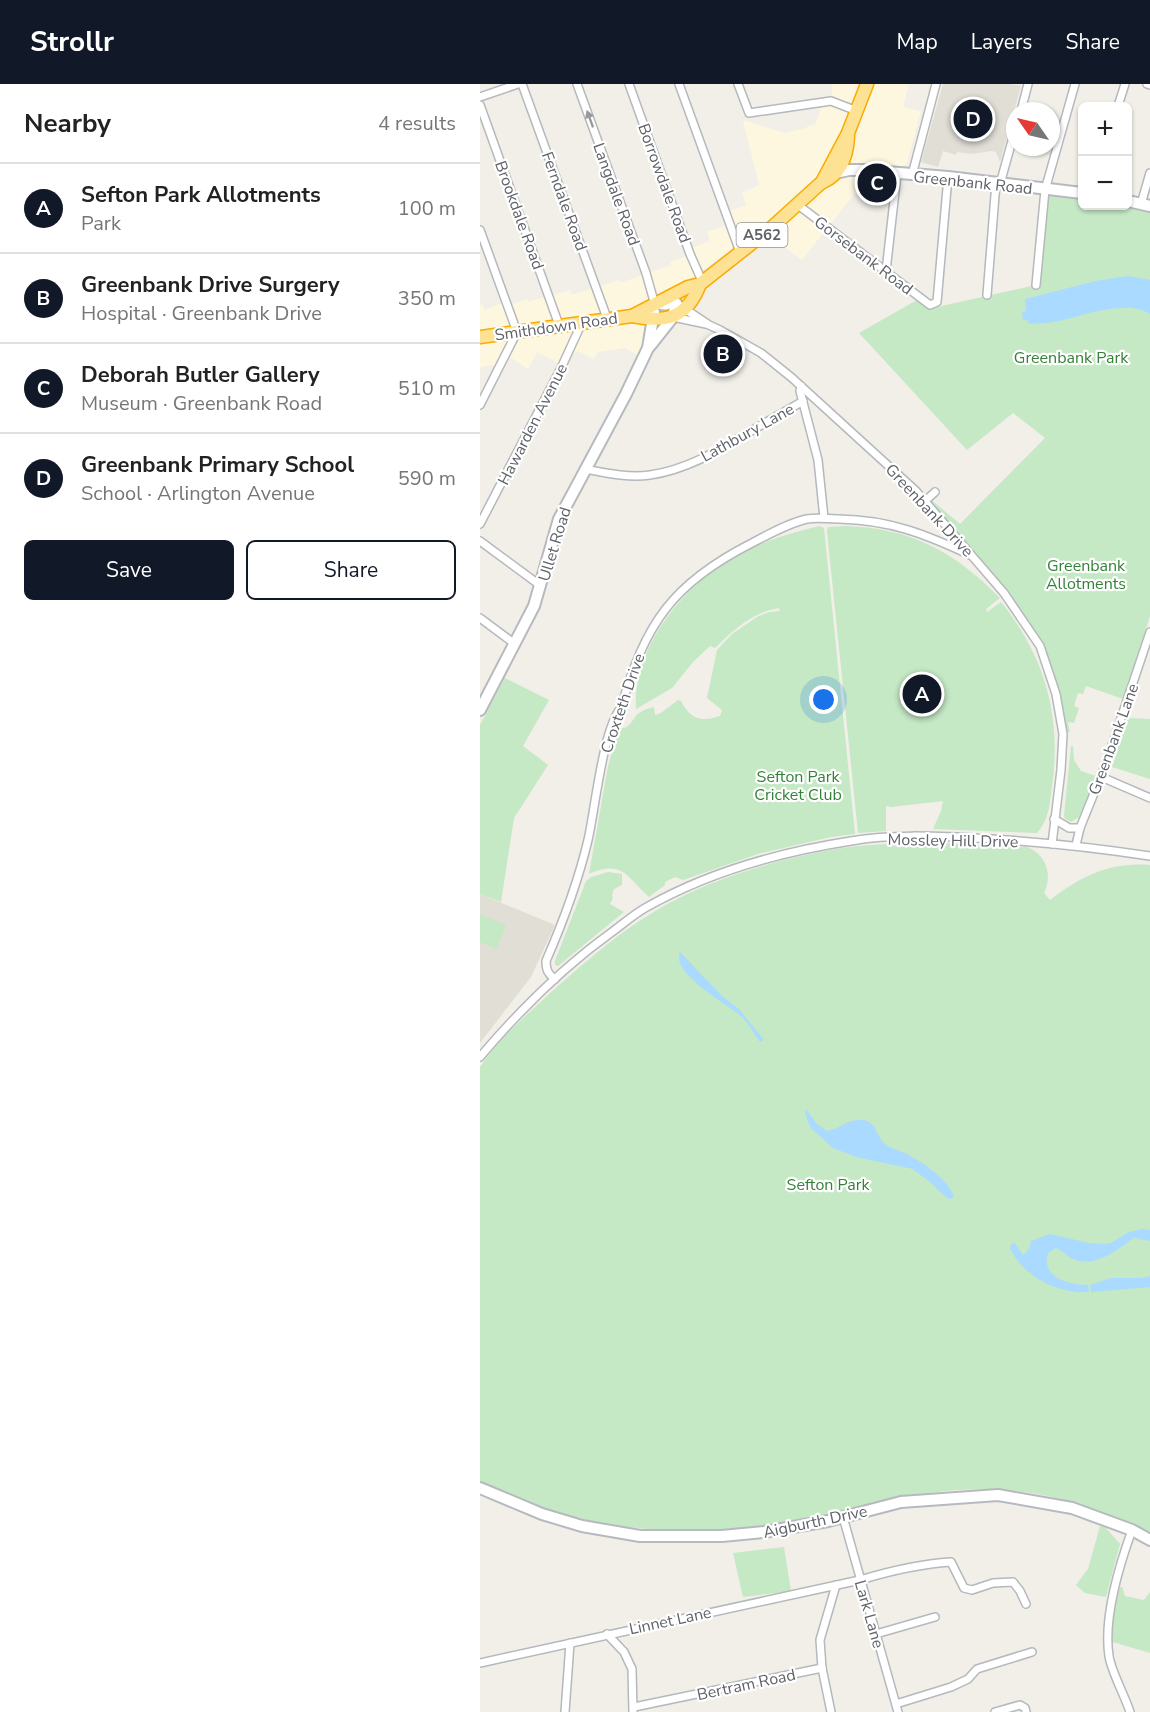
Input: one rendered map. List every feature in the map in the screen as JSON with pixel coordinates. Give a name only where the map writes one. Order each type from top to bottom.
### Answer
[{"type":"highway","name":"Smithdown Road","points":[[822,182],[831,178],[835,173],[867,84]]},
{"type":"highway","name":"Smithdown Road","points":[[632,316],[688,287],[701,283],[798,205],[822,182],[841,154]]},
{"type":"highway","name":"Smithdown Road","points":[[480,337],[607,318],[632,316],[652,320],[673,317],[680,305],[696,295],[701,283]]},
{"type":"street","points":[[480,97],[520,84]]},
{"type":"street","name":"Ferndale Road","points":[[520,84],[607,318]]},
{"type":"street","name":"Langdale Road","points":[[577,84],[646,273],[655,305]]},
{"type":"street","name":"Borrowdale Road","points":[[629,84],[701,283]]},
{"type":"street","points":[[679,84],[740,252]]},
{"type":"street","points":[[738,84],[749,113],[831,101],[857,111]]},
{"type":"street","points":[[912,175],[936,84]]},
{"type":"street","points":[[1023,102],[1028,84]]},
{"type":"street","points":[[1036,285],[1045,190],[1075,84]]},
{"type":"street","points":[[1119,102],[1123,84]]},
{"type":"street","name":"Brookdale Road","points":[[480,105],[559,325]]},
{"type":"street","points":[[841,154],[863,170]]},
{"type":"street","points":[[987,294],[998,183],[1007,156]]},
{"type":"street","name":"Greenbank Road","points":[[835,173],[863,170],[948,177],[1078,193]]},
{"type":"street","points":[[1145,205],[1150,173]]},
{"type":"street","points":[[886,271],[897,174]]},
{"type":"street","name":"Gorsebank Road","points":[[798,205],[930,305],[937,302],[948,177]]},
{"type":"street","points":[[480,230],[518,332],[480,405]]},
{"type":"street","points":[[655,305],[680,305]]},
{"type":"street","name":"Ullet Road","points":[[648,348],[655,305]]},
{"type":"street","name":"Greenbank Drive","points":[[680,305],[709,325],[761,353],[861,439],[926,501],[1004,593],[1040,646],[1056,694],[1063,734],[1052,844]]},
{"type":"street","points":[[673,317],[709,325]]},
{"type":"street","name":"Ullet Road","points":[[481,706],[534,606],[559,519],[648,348],[673,317]]},
{"type":"street","name":"Hawarden Avenue","points":[[480,524],[562,366],[579,329],[579,323]]},
{"type":"street","points":[[801,386],[800,391],[818,460],[824,518]]},
{"type":"street","name":"Lathbury Lane","points":[[585,469],[613,474],[649,475],[676,469],[709,456],[803,401]]},
{"type":"street","points":[[926,501],[935,492]]},
{"type":"street","name":"Croxteth Drive","points":[[555,979],[549,976],[546,961],[576,882],[616,713],[621,708],[638,652],[665,608],[681,591],[710,566],[769,534],[807,519],[857,519],[900,526],[934,538],[973,556]]},
{"type":"street","points":[[480,541],[541,586]]},
{"type":"street","points":[[480,618],[515,644]]},
{"type":"street","name":"Greenbank Lane","points":[[1076,845],[1080,828],[1105,766],[1150,632]]},
{"type":"street","points":[[1106,779],[1150,798]]},
{"type":"street","points":[[1054,819],[1069,828],[1080,828]]},
{"type":"street","name":"Mossley Hill Drive","points":[[480,1057],[543,989],[588,949],[645,908],[676,892],[758,861],[853,840],[927,836],[1076,845],[1150,856]]},
{"type":"street","name":"Aigburth Drive","points":[[480,1488],[552,1517],[582,1526],[640,1536],[737,1535],[769,1532],[901,1502],[998,1495],[1071,1508],[1132,1530],[1150,1540]]},
{"type":"street","name":"Lark Lane","points":[[843,1517],[898,1712]]},
{"type":"street","points":[[1130,1712],[1109,1657],[1109,1628],[1114,1591],[1132,1530]]},
{"type":"street","name":"Linnet Lane","points":[[480,1663],[860,1580],[907,1567],[951,1562],[964,1587],[972,1590],[993,1583],[1013,1582],[1026,1604]]},
{"type":"street","points":[[831,1712],[822,1668],[820,1640],[836,1585]]},
{"type":"street","points":[[876,1634],[935,1617]]},
{"type":"street","points":[[607,1634],[624,1652],[632,1670],[634,1710]]},
{"type":"street","points":[[564,1712],[570,1643]]},
{"type":"street","points":[[896,1704],[951,1687],[968,1679],[977,1669],[1032,1652]]},
{"type":"street","name":"Bertram Road","points":[[634,1710],[822,1668]]},
{"type":"street","points":[[995,1712],[1020,1705],[1025,1708],[1026,1712]]},
{"type":"shaded area","points":[[832,84],[909,84],[903,107],[921,111],[907,163],[892,177],[889,199],[854,194],[802,260],[759,228],[694,277],[662,296],[648,314],[644,330],[646,338],[639,356],[625,348],[598,352],[594,359],[578,351],[558,363],[537,352],[528,369],[508,356],[496,366],[480,367],[480,305],[482,304],[485,310],[502,303],[510,305],[527,299],[528,302],[570,290],[572,295],[619,280],[620,283],[671,265],[670,262],[687,256],[691,248],[710,241],[707,232],[726,225],[728,212],[746,205],[742,193],[759,185],[743,120],[785,133],[815,125],[822,106],[832,98]]},
{"type":"shaded area","points":[[943,84],[1021,86],[1017,102],[1006,102],[1006,140],[1000,162],[996,152],[992,151],[971,154],[957,152],[956,155],[943,151],[938,167],[921,162]]},
{"type":"shaded area","points":[[480,894],[555,925],[531,977],[480,1043]]},
{"type":"green space","name":"Greenbank Park","points":[[1045,190],[1078,193],[1078,210],[1132,210],[1132,206],[1150,206],[1150,616],[1123,699],[1086,686],[1083,694],[1078,693],[1074,706],[1079,708],[1074,723],[1068,722],[1070,732],[1063,734],[1056,694],[1040,646],[1017,613],[925,501],[929,498],[960,524],[1045,438],[1013,413],[967,450],[859,333],[917,300],[928,309],[1036,285]]},
{"type":"green space","name":"Sefton Park Cricket Club","points":[[819,526],[824,528],[855,834],[831,837],[758,854],[683,880],[675,877],[665,882],[665,885],[649,897],[630,877],[618,870],[601,870],[589,874],[608,766],[619,728],[629,725],[636,715],[644,710],[654,707],[655,715],[678,700],[697,718],[707,719],[720,716],[722,710],[707,698],[717,650],[732,634],[757,617],[769,612],[780,611],[779,608],[769,610],[752,618],[729,634],[715,648],[710,646],[693,662],[672,688],[636,709],[637,686],[643,663],[653,640],[666,620],[698,583],[737,555],[767,542]]},
{"type":"green space","points":[[846,526],[891,532],[911,538],[949,556],[1000,598],[986,609],[987,612],[1001,602],[1016,623],[1039,666],[1052,712],[1054,761],[1050,805],[1044,823],[1037,833],[933,829],[943,801],[886,806],[886,831],[858,833],[827,531],[828,527]]},
{"type":"green space","points":[[505,678],[549,700],[523,746],[548,765],[514,818],[501,902],[480,894],[480,725]]},
{"type":"green space","points":[[1128,718],[1150,719],[1150,779],[1112,767]]},
{"type":"green space","points":[[1071,746],[1073,746],[1074,760],[1081,771],[1096,776],[1079,817],[1071,822],[1065,819],[1064,815]]},
{"type":"green space","name":"Sefton Park","points":[[934,842],[1027,847],[1034,850],[1043,860],[1048,872],[1044,893],[1050,900],[1073,884],[1097,872],[1122,866],[1150,865],[1150,1533],[1088,1507],[1058,1498],[998,1490],[934,1492],[803,1520],[758,1527],[694,1531],[662,1530],[599,1523],[568,1516],[531,1504],[480,1481],[480,1067],[517,1024],[582,965],[631,927],[677,899],[723,879],[796,857],[854,846]]},
{"type":"green space","points":[[608,872],[622,874],[622,885],[614,889],[610,904],[624,912],[558,966],[555,965],[586,881],[591,877]]},
{"type":"green space","points":[[480,914],[506,925],[497,949],[480,942]]},
{"type":"green space","points":[[1100,1526],[1106,1528],[1120,1544],[1106,1597],[1085,1593],[1076,1585],[1088,1569]]},
{"type":"green space","points":[[784,1547],[791,1591],[743,1597],[733,1553]]},
{"type":"green space","points":[[1122,1586],[1125,1596],[1144,1600],[1150,1592],[1150,1653],[1109,1641],[1114,1593]]},
{"type":"water","points":[[1127,276],[1150,280],[1150,314],[1141,310],[1118,308],[1052,322],[1031,324],[1023,320],[1022,312],[1026,311],[1025,299],[1096,281]]},
{"type":"water","points":[[680,952],[724,998],[739,1009],[764,1040],[760,1042],[741,1016],[691,978],[679,960]]},
{"type":"water","points":[[806,1109],[817,1124],[827,1131],[848,1122],[867,1121],[884,1143],[933,1171],[946,1183],[954,1196],[951,1199],[947,1198],[913,1169],[856,1157],[833,1148],[810,1127],[805,1113]]},
{"type":"water","points":[[1150,1230],[1150,1241],[1135,1237],[1114,1252],[1097,1260],[1080,1261],[1056,1248],[1048,1253],[1048,1268],[1052,1274],[1065,1281],[1088,1285],[1089,1292],[1065,1290],[1043,1282],[1024,1268],[1010,1249],[1011,1244],[1015,1243],[1023,1255],[1029,1249],[1031,1241],[1050,1234],[1089,1243],[1105,1244],[1129,1232]]},
{"type":"water","points":[[1150,1276],[1150,1287],[1091,1292],[1090,1285],[1111,1278]]},
{"type":"place","name":"Greenbank Primary School","points":[[973,119]]},
{"type":"place","name":"Deborah Butler Gallery","points":[[877,183]]},
{"type":"place","name":"Greenbank Drive Surgery","points":[[723,354]]},
{"type":"place","name":"Sefton Park Allotments","points":[[922,694]]},
{"type":"park label","name":"Greenbank Allotments","points":[[1086,574]]}]
